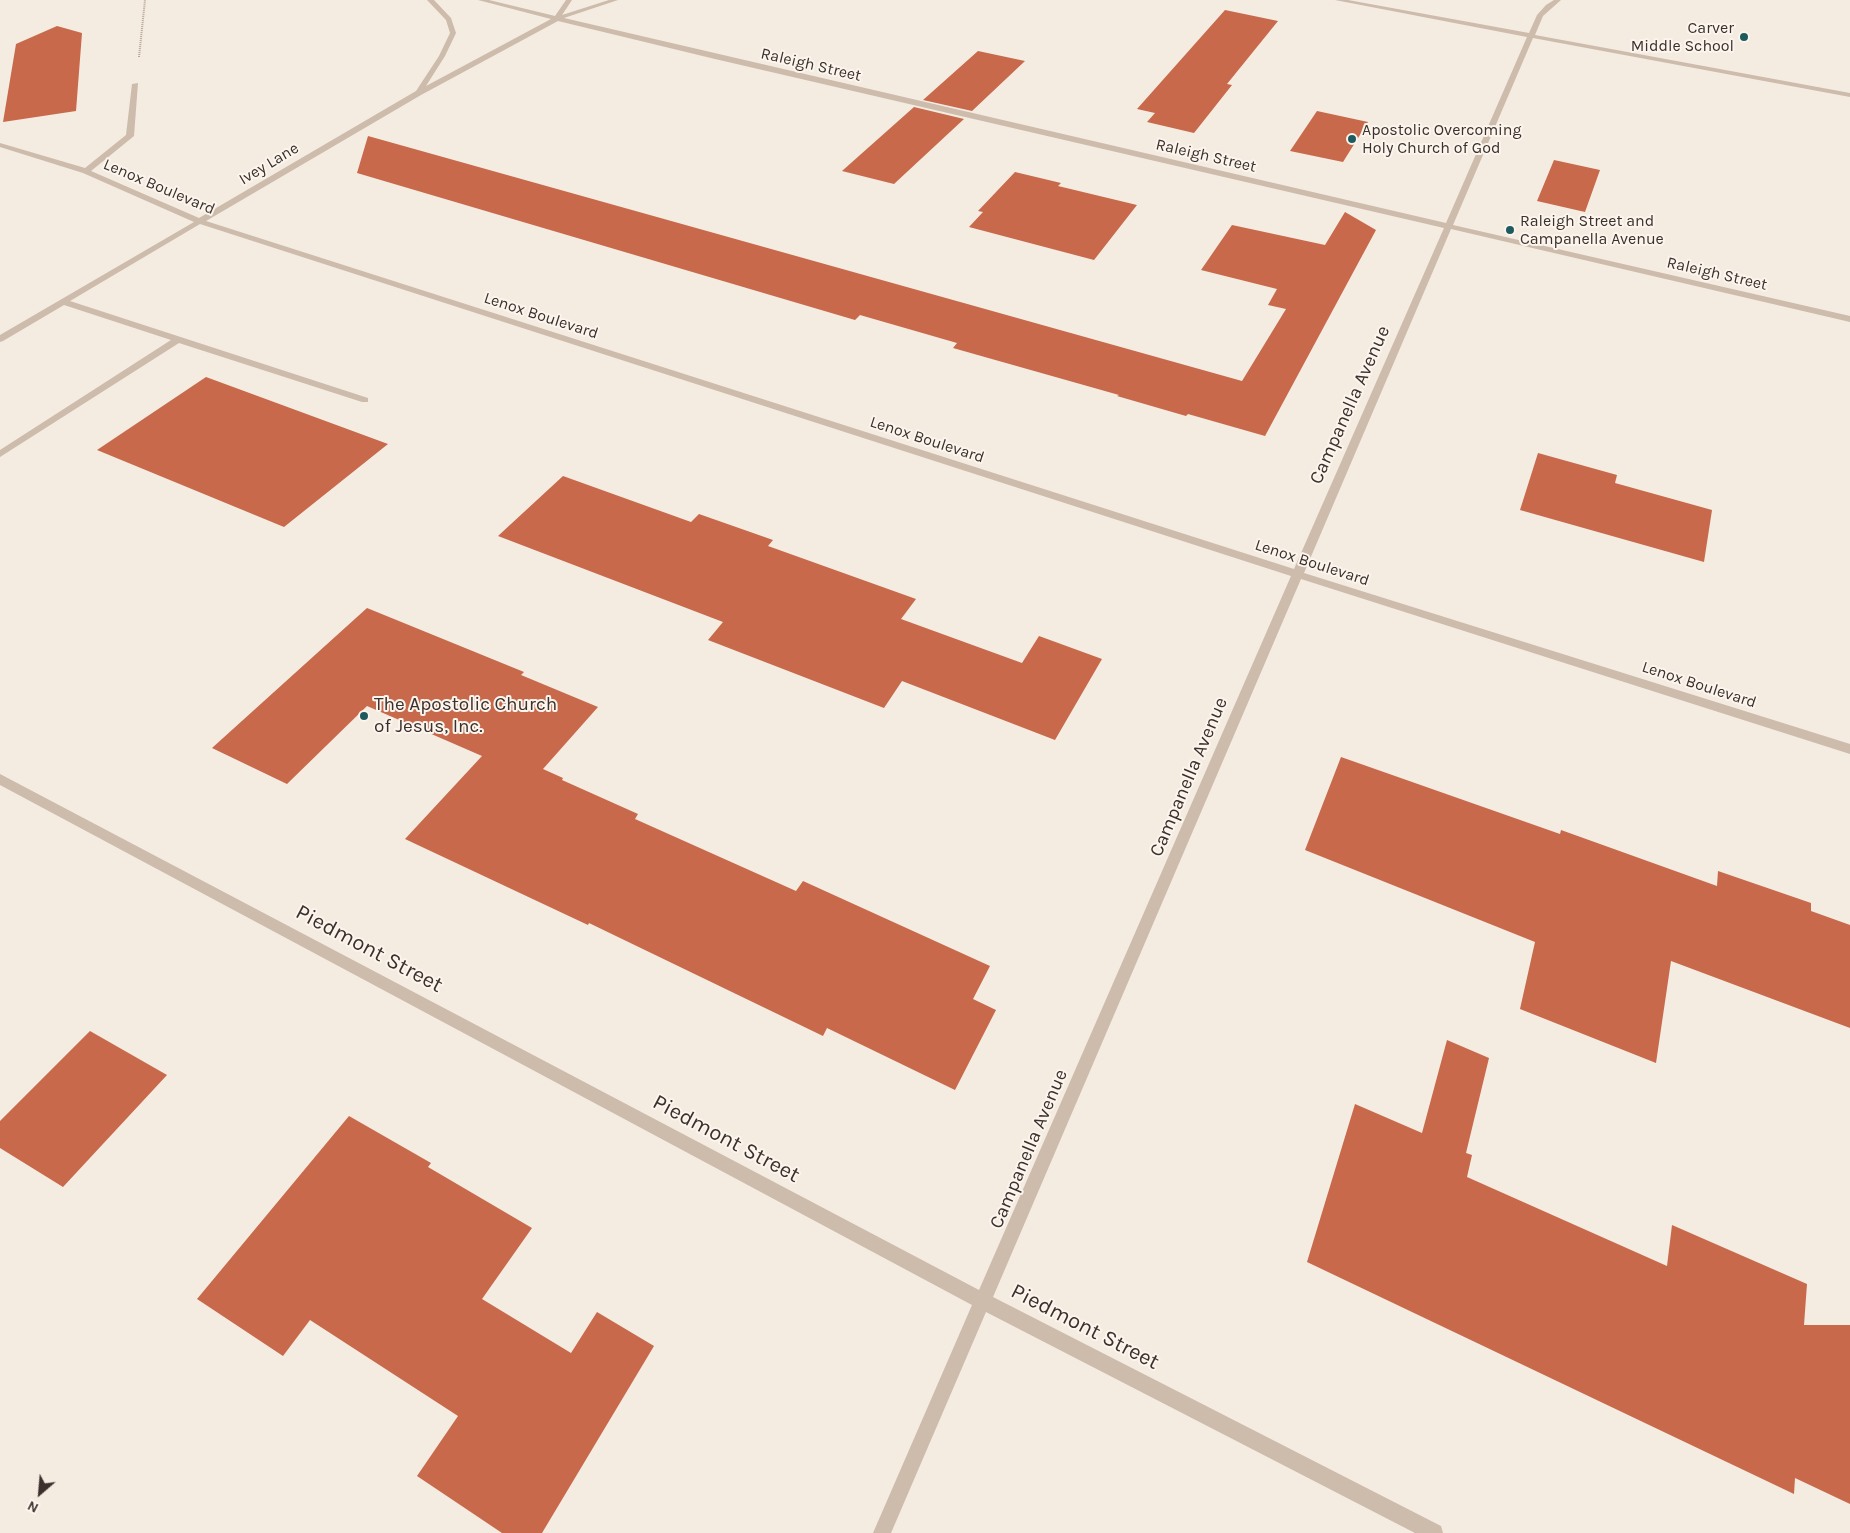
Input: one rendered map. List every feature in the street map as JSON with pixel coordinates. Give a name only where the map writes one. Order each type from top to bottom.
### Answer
[{"type":"street","points":[[418,93],[442,56],[453,33],[449,19],[430,0]]},
{"type":"street","name":"Raleigh Street","points":[[481,0],[1448,227],[1850,319]]},
{"type":"street","name":"Ivey Lane","points":[[556,19],[570,0]]},
{"type":"street","name":"Ivey Lane","points":[[0,339],[418,93],[556,19],[615,0]]},
{"type":"street","points":[[1338,0],[1850,95]]},
{"type":"street","name":"Campanella Avenue","points":[[882,1533],[1296,574],[1540,15],[1548,6],[1558,0]]},
{"type":"street","points":[[86,171],[130,136],[136,84]]},
{"type":"street","name":"Lenox Boulevard","points":[[0,145],[86,171],[201,222],[1296,574],[1850,749]]},
{"type":"street","points":[[63,302],[365,400]]},
{"type":"street","points":[[0,454],[180,340]]},
{"type":"street","name":"Piedmont Street","points":[[0,779],[984,1300],[1434,1533]]},
{"type":"path","points":[[136,84],[144,0]]},
{"type":"building","points":[[1225,10],[1278,21],[1227,84],[1232,85],[1194,133],[1147,122],[1155,113],[1137,109]]},
{"type":"building","points":[[57,26],[82,33],[76,111],[3,122],[16,44]]},
{"type":"building","points":[[978,51],[1025,61],[972,111],[923,100]]},
{"type":"building","points":[[914,107],[964,119],[894,184],[842,171]]},
{"type":"building","points":[[1317,111],[1368,122],[1343,162],[1290,151]]},
{"type":"building","points":[[368,136],[1242,381],[1286,309],[1268,305],[1277,289],[1201,270],[1232,225],[1325,245],[1345,212],[1376,230],[1265,436],[1188,414],[1186,416],[953,348],[957,343],[860,315],[855,320],[357,173]]},
{"type":"building","points":[[1554,160],[1600,170],[1585,212],[1537,201]]},
{"type":"building","points":[[1015,172],[1061,183],[1058,186],[1137,205],[1094,260],[969,227],[983,212],[978,211]]},
{"type":"building","points":[[206,377],[388,444],[284,527],[97,450]]},
{"type":"building","points":[[1538,453],[1617,475],[1615,483],[1712,510],[1704,562],[1520,510]]},
{"type":"building","points":[[563,476],[691,522],[699,514],[773,540],[768,546],[916,599],[901,619],[1022,663],[1039,636],[1102,659],[1055,740],[902,681],[884,708],[708,640],[723,622],[498,536]]},
{"type":"building","points":[[367,608],[524,672],[521,675],[598,707],[543,769],[563,778],[562,780],[638,814],[635,819],[796,891],[803,881],[990,966],[973,999],[996,1010],[955,1090],[827,1028],[823,1036],[589,923],[588,925],[405,839],[482,756],[367,706],[287,784],[212,748]]},
{"type":"building","points":[[1341,757],[1560,834],[1561,830],[1717,886],[1718,871],[1811,903],[1811,911],[1850,925],[1850,1028],[1671,961],[1656,1063],[1520,1009],[1535,942],[1305,850]]},
{"type":"building","points":[[90,1031],[167,1075],[63,1187],[0,1148],[0,1121]]},
{"type":"building","points":[[1447,1040],[1489,1058],[1466,1153],[1472,1155],[1467,1177],[1667,1266],[1672,1225],[1807,1284],[1804,1325],[1850,1325],[1850,1504],[1795,1478],[1794,1494],[1307,1262],[1355,1104],[1422,1133]]},
{"type":"building","points":[[349,1116],[431,1163],[428,1167],[532,1228],[482,1299],[571,1353],[597,1312],[654,1346],[542,1533],[502,1533],[417,1476],[458,1416],[310,1320],[283,1356],[197,1299]]},
{"type":"place","name":"Carver Middle School","points":[[1744,37]]},
{"type":"place","name":"Apostolic Overcoming Holy Church of God","points":[[1352,139]]},
{"type":"place","name":"Raleigh Street and Campanella Avenue","points":[[1510,230]]},
{"type":"place","name":"The Apostolic Church of Jesus, Inc.","points":[[364,716]]}]
